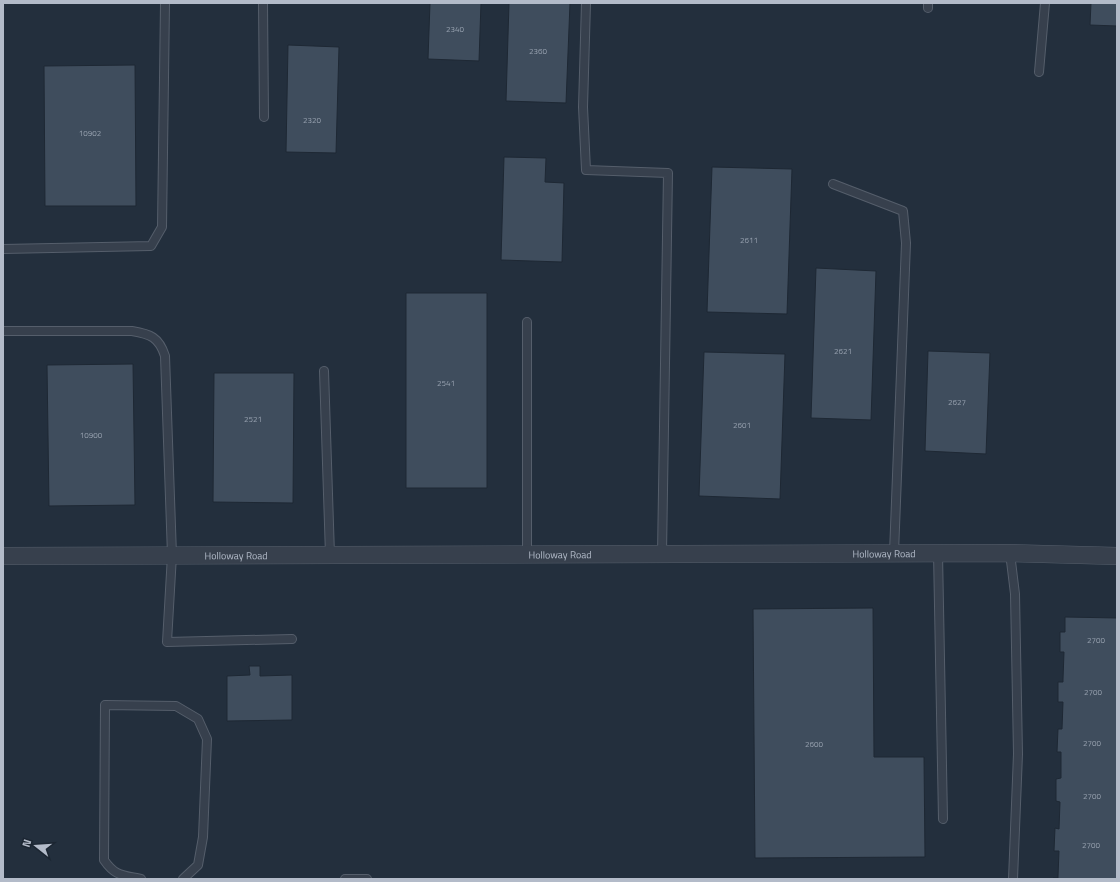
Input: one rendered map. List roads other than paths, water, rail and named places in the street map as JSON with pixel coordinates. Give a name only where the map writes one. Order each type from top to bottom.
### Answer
[{"type":"street","name":"Holloway Road","points":[[3,556],[894,553],[1010,553],[1117,556]]},
{"type":"lane","points":[[3,249],[151,246],[162,227],[165,3]]},
{"type":"lane","points":[[262,3],[264,117]]},
{"type":"lane","points":[[586,3],[583,107],[586,170],[668,173],[662,554]]},
{"type":"lane","points":[[1039,72],[1045,3]]},
{"type":"lane","points":[[833,184],[903,211],[906,243],[894,553]]},
{"type":"lane","points":[[527,322],[527,554]]},
{"type":"lane","points":[[3,331],[132,331],[155,338],[162,347],[165,356],[172,555],[167,642],[292,639]]},
{"type":"lane","points":[[324,372],[330,555]]},
{"type":"lane","points":[[938,553],[943,819]]},
{"type":"lane","points":[[1010,553],[1015,594],[1018,754],[1013,879]]},
{"type":"lane","points":[[141,879],[115,873],[104,860],[105,705],[176,706],[198,719],[207,739],[203,837],[198,865],[184,879]]},
{"type":"lane","points":[[345,879],[367,879]]}]
